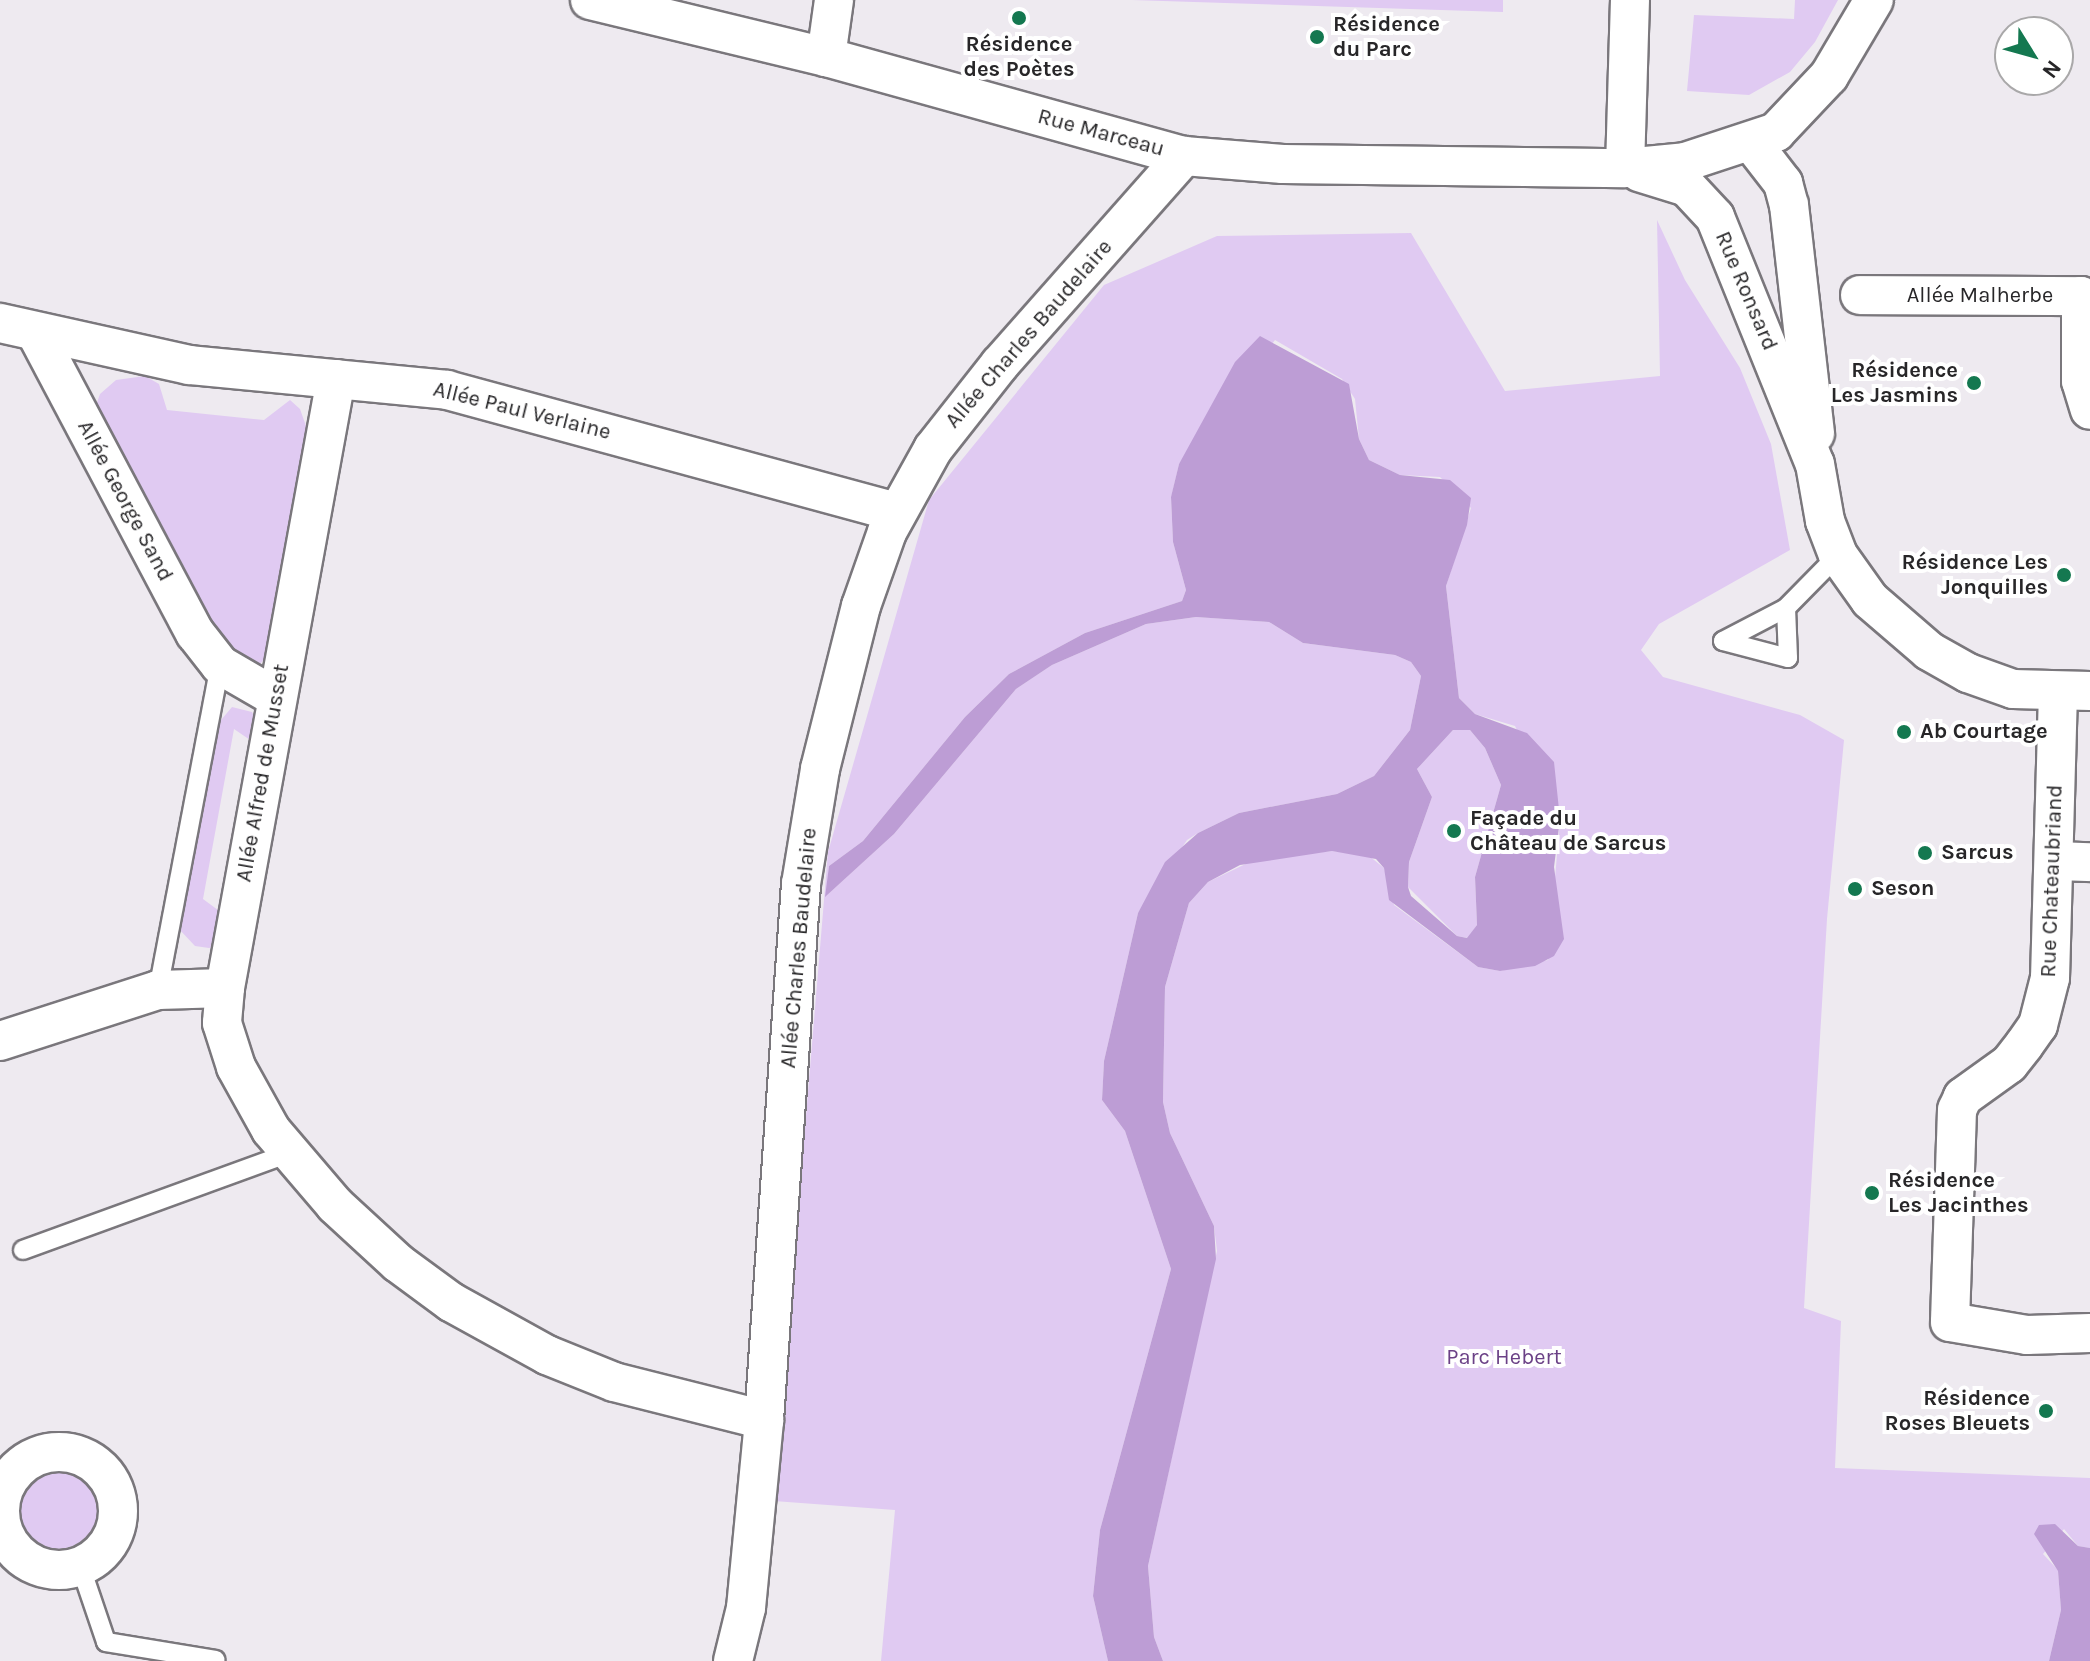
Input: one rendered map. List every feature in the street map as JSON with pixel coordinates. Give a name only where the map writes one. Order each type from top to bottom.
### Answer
[{"type":"street","name":"Rue Marceau","points":[[590,0],[826,57],[1184,156],[1283,164],[1625,168]]},
{"type":"street","points":[[826,57],[834,0]]},
{"type":"street","points":[[1630,0],[1625,168],[1685,162],[1752,143],[1776,132],[1812,98],[1874,0]]},
{"type":"street","name":"Rue Ronsard","points":[[1752,143],[1783,183],[1789,205],[1814,395],[1815,464],[1825,521],[1838,555],[1878,609],[1929,651],[1991,683],[2074,691]]},
{"type":"street","name":"Allée Charles Baudelaire","points":[[733,1661],[746,1608],[764,1420],[803,872],[841,679],[896,512],[951,424],[1184,156]]},
{"type":"street","name":"Rue Ronsard","points":[[1625,168],[1687,187],[1709,208],[1815,464]]},
{"type":"street","name":"Allée Malherbe","points":[[1860,295],[2081,296],[2081,381],[2090,410]]},
{"type":"street","name":"Allée Paul Verlaine","points":[[0,323],[158,361],[447,390],[896,512]]},
{"type":"street","name":"Allée George Sand","points":[[36,333],[186,617],[220,665],[277,698]]},
{"type":"street","name":"Allée Alfred de Musset","points":[[336,379],[225,988],[222,1023],[236,1067],[289,1153],[373,1242],[482,1320],[614,1382],[764,1420]]},
{"type":"street","name":"Rue Chateaubriand","points":[[2074,691],[2072,862],[2038,1025],[2009,1064],[1963,1097],[1957,1110],[1950,1322],[2027,1335],[2090,1333]]},
{"type":"street","points":[[0,1041],[158,990],[225,988]]},
{"type":"street","points":[[56,1452],[84,1457],[106,1475],[118,1509],[105,1546],[80,1565],[52,1569],[33,1564],[10,1545],[1,1527],[1,1498],[21,1466],[56,1452]]},
{"type":"lane","points":[[1786,608],[1838,555]]},
{"type":"lane","points":[[158,990],[220,665]]},
{"type":"lane","points":[[23,1250],[289,1153]]},
{"type":"lane","points":[[80,1565],[106,1642],[216,1660]]},
{"type":"green space","points":[[1132,0],[1503,0],[1503,12]]},
{"type":"green space","points":[[1795,0],[1838,0],[1815,42],[1790,72],[1749,95],[1687,91],[1694,15],[1794,19]]},
{"type":"green space","name":"Parc Hebert","points":[[1657,220],[1685,280],[1740,368],[1771,444],[1790,550],[1659,624],[1641,650],[1663,677],[1800,715],[1844,740],[1827,919],[1804,1308],[1841,1321],[1835,1468],[2090,1478],[2090,1548],[2078,1546],[2064,1529],[2043,1554],[2058,1570],[2061,1610],[2049,1661],[1163,1661],[1154,1637],[1148,1566],[1217,1251],[1214,1226],[1170,1133],[1163,1102],[1165,987],[1189,903],[1208,882],[1256,859],[1332,851],[1368,855],[1384,868],[1394,905],[1478,967],[1500,971],[1548,960],[1555,878],[1560,819],[1515,726],[1475,714],[1459,698],[1446,586],[1471,508],[1440,477],[1400,475],[1369,460],[1359,439],[1355,399],[1342,379],[1275,340],[1179,464],[1171,498],[1173,542],[1186,590],[1182,601],[1085,633],[1009,674],[965,717],[863,841],[829,866],[826,896],[894,834],[1016,689],[1052,665],[1146,624],[1196,617],[1269,622],[1303,643],[1395,655],[1411,662],[1421,676],[1410,730],[1374,776],[1337,794],[1239,813],[1198,833],[1187,840],[1138,913],[1104,1061],[1102,1100],[1125,1131],[1171,1269],[1100,1530],[1093,1596],[1108,1661],[881,1661],[895,1510],[774,1501],[828,852],[929,500],[1104,285],[1217,236],[1411,233],[1505,391],[1660,376]]},
{"type":"green space","points":[[145,376],[159,384],[167,410],[264,420],[290,400],[300,409],[306,426],[304,455],[267,656],[260,664],[251,665],[225,649],[94,411],[100,394],[116,380]]},
{"type":"green space","points":[[232,707],[252,712],[256,721],[253,742],[234,729],[203,899],[222,913],[216,946],[209,948],[195,946],[179,929],[216,726]]},
{"type":"green space","points":[[1453,730],[1470,730],[1485,748],[1501,785],[1475,877],[1477,925],[1468,938],[1457,936],[1408,887],[1409,862],[1432,797],[1417,769]]},
{"type":"green space","points":[[57,1467],[73,1470],[86,1479],[95,1492],[98,1508],[95,1524],[86,1537],[73,1546],[57,1549],[41,1546],[28,1537],[19,1524],[16,1508],[19,1492],[28,1479],[41,1470]]},
{"type":"shaded area","points":[[1260,336],[1349,384],[1359,439],[1369,460],[1400,475],[1450,480],[1471,498],[1467,525],[1446,586],[1459,698],[1475,714],[1527,733],[1554,762],[1560,819],[1554,867],[1564,939],[1554,956],[1535,966],[1500,971],[1478,967],[1389,900],[1384,868],[1376,859],[1332,851],[1240,865],[1208,882],[1189,903],[1165,987],[1163,1102],[1170,1133],[1214,1226],[1216,1259],[1148,1566],[1154,1637],[1163,1661],[1108,1661],[1093,1596],[1100,1530],[1171,1269],[1125,1131],[1102,1100],[1104,1061],[1138,913],[1165,862],[1198,833],[1239,813],[1337,794],[1374,776],[1410,730],[1421,676],[1411,662],[1395,655],[1303,643],[1269,622],[1196,617],[1146,624],[1052,665],[1016,689],[894,834],[825,897],[829,866],[863,841],[965,717],[1009,674],[1085,633],[1182,601],[1186,590],[1173,542],[1171,497],[1179,464],[1235,362]],"holes":[[[1453,730],[1470,730],[1485,748],[1501,785],[1475,877],[1477,925],[1467,938],[1457,936],[1411,896],[1408,887],[1409,862],[1432,797],[1417,769]]]},
{"type":"shaded area","points":[[2055,1524],[2078,1546],[2090,1548],[2090,1661],[2049,1661],[2061,1610],[2058,1571],[2034,1534],[2039,1525]]},
{"type":"place","name":"Résidence des Poètes","points":[[1019,18]]},
{"type":"place","name":"Résidence du Parc","points":[[1317,37]]},
{"type":"place","name":"Résidence Les Jasmins","points":[[1974,383]]},
{"type":"place","name":"Résidence Les Jonquilles","points":[[2064,575]]},
{"type":"place","name":"Ab Courtage","points":[[1904,732]]},
{"type":"place","name":"Façade du Château de Sarcus","points":[[1454,831]]},
{"type":"place","name":"Sarcus","points":[[1925,853]]},
{"type":"place","name":"Seson","points":[[1855,889]]},
{"type":"place","name":"Résidence Les Jacinthes","points":[[1872,1193]]},
{"type":"place","name":"Résidence Roses Bleuets","points":[[2046,1411]]}]
